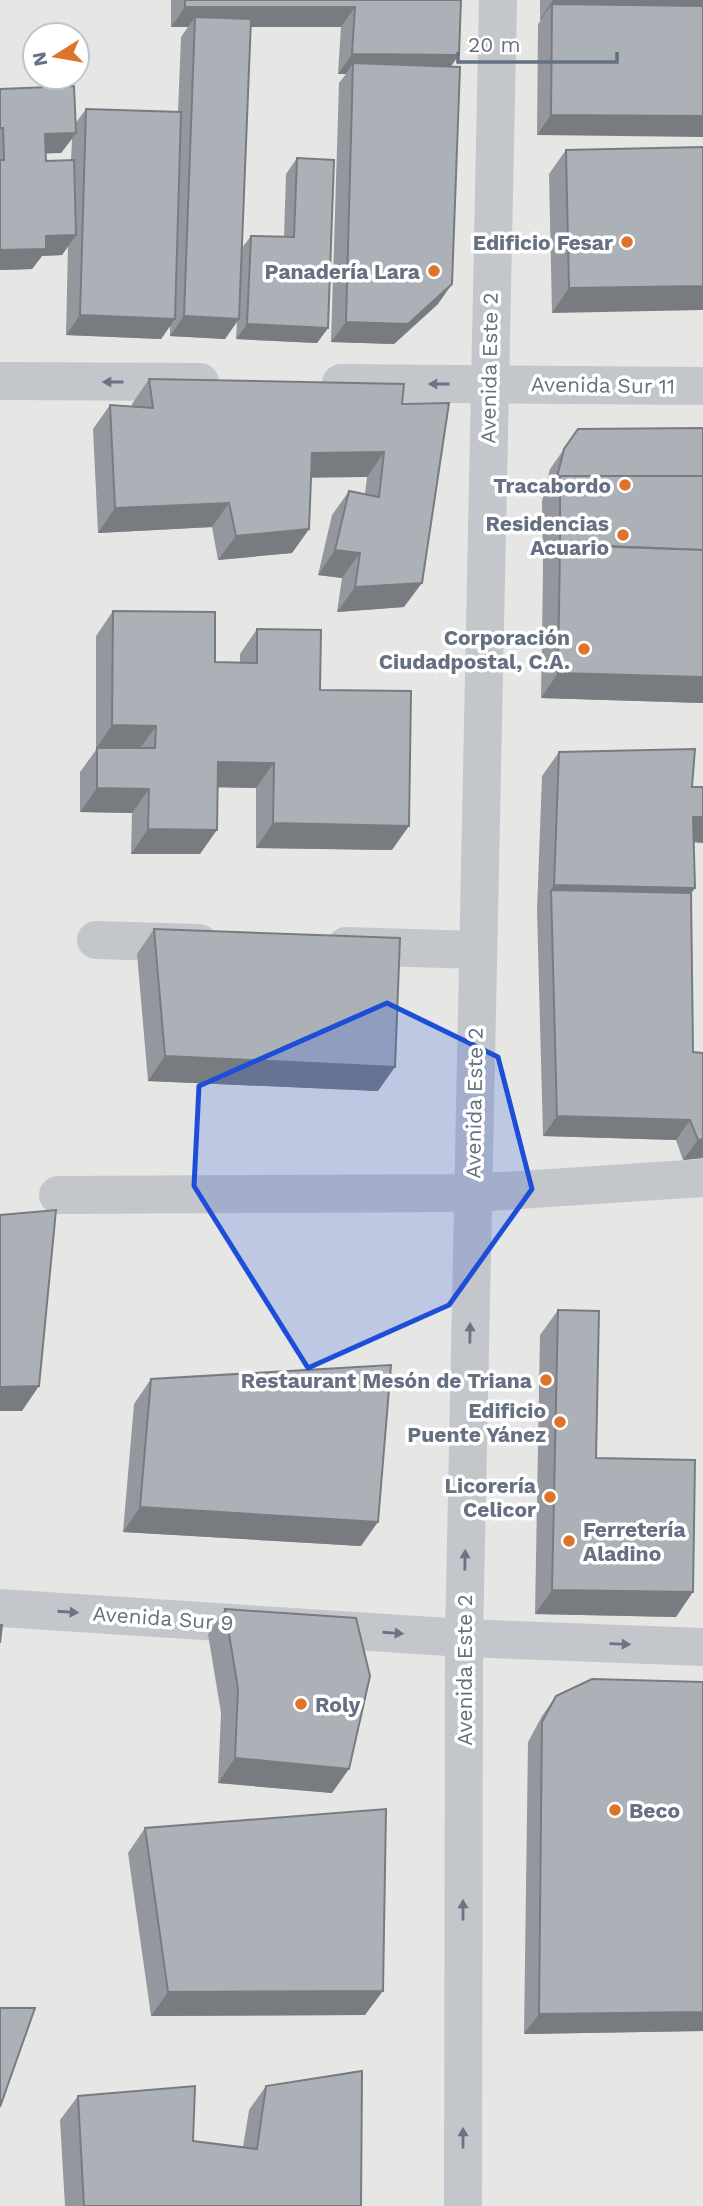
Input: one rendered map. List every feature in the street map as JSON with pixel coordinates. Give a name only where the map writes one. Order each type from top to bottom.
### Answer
[{"type":"street","name":"Avenida Este 2","points":[[463,2206],[464,1638],[498,0]]},
{"type":"street","points":[[0,381],[237,383]]},
{"type":"street","name":"Avenida Sur 11","points":[[307,383],[703,386]]},
{"type":"street","points":[[96,940],[232,943]]},
{"type":"street","points":[[314,946],[477,950]]},
{"type":"street","points":[[58,1195],[473,1193],[703,1178]]},
{"type":"street","name":"Avenida Sur 9","points":[[0,1608],[464,1638],[703,1647]]},
{"type":"highlighted area","points":[[387,1003],[498,1057],[532,1189],[449,1305],[308,1368],[194,1186],[199,1086]]},
{"type":"shaded area","points":[[0,0],[703,0],[703,2206],[0,2206]]},
{"type":"building","points":[[185,0],[461,0],[459,55],[352,54],[355,7],[185,7]]},
{"type":"building","points":[[552,4],[703,6],[703,116],[551,115]]},
{"type":"building","points":[[195,17],[251,19],[239,319],[184,316]]},
{"type":"building","points":[[353,63],[460,67],[452,284],[408,324],[346,322]]},
{"type":"building","points":[[0,89],[74,91],[76,133],[45,134],[46,161],[74,160],[76,235],[46,236],[46,249],[0,250],[0,160],[4,160],[3,128],[0,128]]},
{"type":"building","points":[[86,109],[181,112],[175,319],[80,315]]},
{"type":"building","name":"Edificio Fesar","points":[[703,147],[703,286],[569,288],[566,150]]},
{"type":"building","points":[[297,158],[334,160],[328,328],[247,324],[251,236],[294,237]]},
{"type":"building","points":[[149,379],[404,384],[402,404],[449,403],[422,583],[355,587],[360,553],[335,550],[349,491],[379,497],[384,452],[312,453],[309,529],[236,536],[229,503],[115,508],[110,405],[153,408]]},
{"type":"building","points":[[703,428],[703,476],[560,476],[556,481],[564,449],[578,429]]},
{"type":"building","points":[[560,476],[703,476],[703,550],[560,544]]},
{"type":"building","points":[[560,545],[703,550],[703,677],[558,673]]},
{"type":"building","points":[[113,611],[215,612],[215,662],[257,663],[257,629],[321,630],[320,690],[411,691],[409,826],[273,823],[274,763],[218,762],[217,830],[148,829],[149,789],[97,788],[97,748],[155,748],[156,726],[112,725]]},
{"type":"building","points":[[695,749],[692,787],[703,787],[703,817],[693,817],[695,888],[554,885],[559,752]]},
{"type":"building","points":[[551,890],[691,893],[693,1052],[703,1053],[703,1139],[698,1140],[690,1120],[557,1116]]},
{"type":"building","points":[[154,929],[400,938],[395,1067],[165,1056]]},
{"type":"building","points":[[56,1210],[39,1386],[0,1387],[0,1215]]},
{"type":"building","name":"Edificio Puente Yánez","points":[[558,1310],[599,1311],[596,1458],[695,1460],[693,1592],[552,1590]]},
{"type":"building","points":[[391,1365],[378,1522],[140,1507],[151,1379]]},
{"type":"building","points":[[225,1609],[356,1618],[370,1676],[349,1769],[235,1758],[238,1689]]},
{"type":"building","name":"Beco","points":[[592,1679],[703,1682],[703,2012],[539,2014],[542,1722],[556,1696]]},
{"type":"building","points":[[386,1809],[383,1991],[168,1992],[145,1828]]},
{"type":"building","points":[[0,2008],[35,2008],[0,2107]]},
{"type":"building","points":[[362,2071],[361,2206],[84,2206],[78,2096],[195,2086],[193,2141],[257,2149],[266,2086]]},
{"type":"place","name":"Edificio Fesar","points":[[627,242]]},
{"type":"place","name":"Panadería Lara","points":[[434,271]]},
{"type":"place","name":"Tracabordo","points":[[625,485]]},
{"type":"place","name":"Residencias Acuario","points":[[623,535]]},
{"type":"place","name":"Corporación Ciudadpostal, C.A.","points":[[584,649]]},
{"type":"place","name":"Restaurant Mesón de Triana","points":[[546,1380]]},
{"type":"place","name":"Edificio Puente Yánez","points":[[560,1422]]},
{"type":"place","name":"Licorería Celicor","points":[[550,1497]]},
{"type":"place","name":"Ferretería Aladino","points":[[569,1541]]},
{"type":"place","name":"Roly","points":[[301,1704]]},
{"type":"place","name":"Beco","points":[[615,1810]]}]
